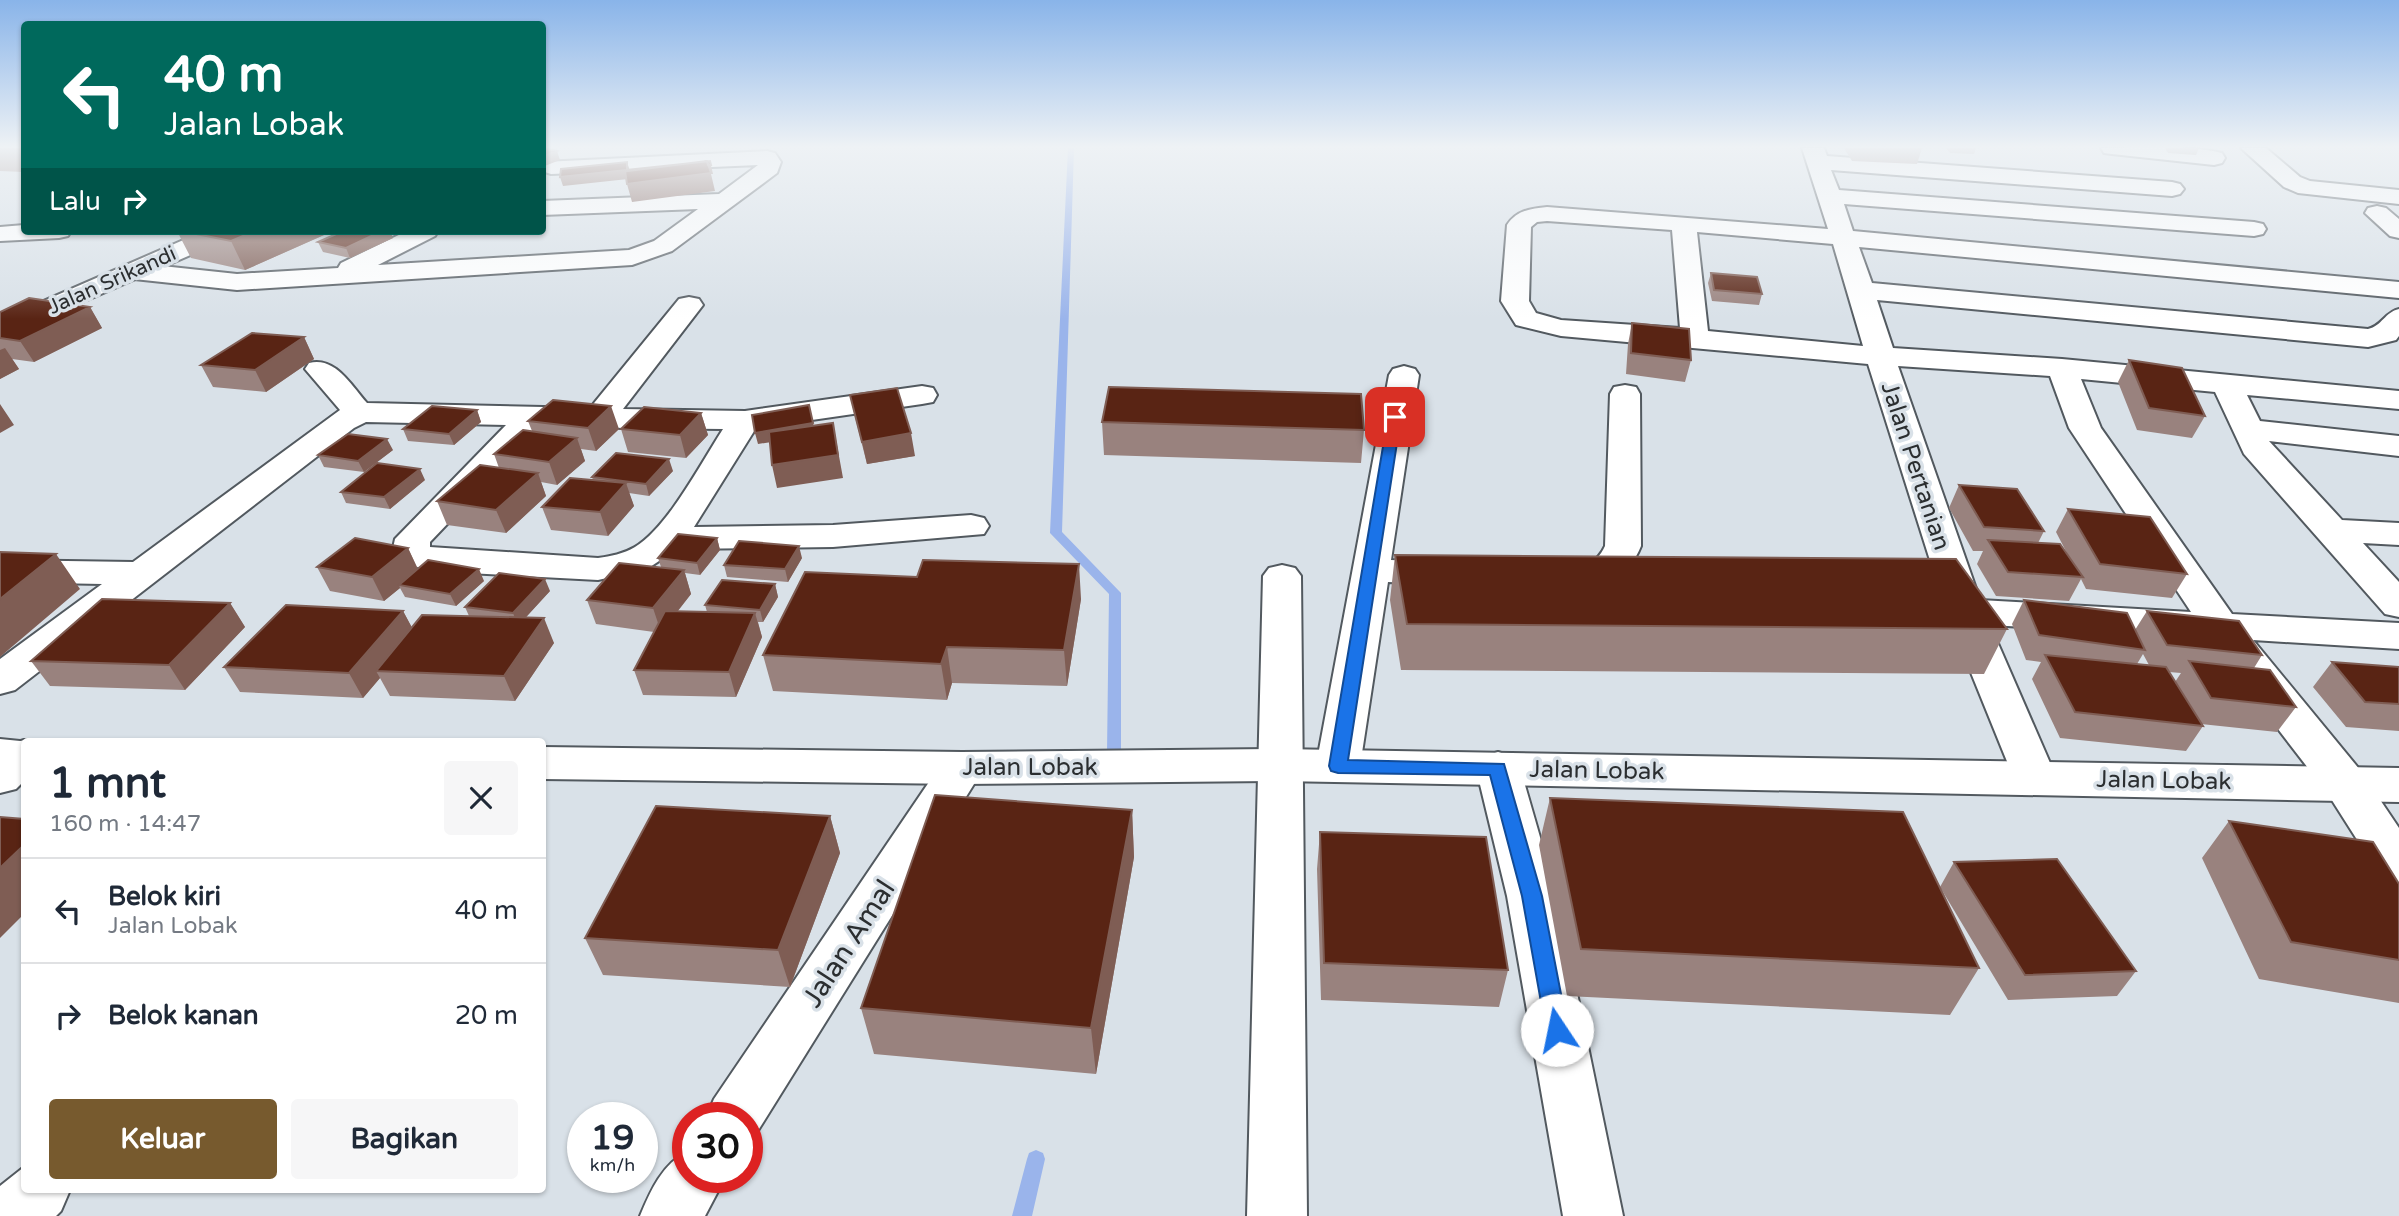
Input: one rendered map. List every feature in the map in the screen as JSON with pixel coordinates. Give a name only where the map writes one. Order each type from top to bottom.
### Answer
[{"type":"street","points":[[546,208],[626,205]]},
{"type":"street","points":[[134,271],[237,282],[632,257],[663,246],[717,205]]},
{"type":"street","name":"Jalan Pertanian","points":[[1832,205],[1965,611],[2035,779]]},
{"type":"street","points":[[1942,205],[2254,229]]},
{"type":"street","points":[[2138,205],[2247,327],[2294,389]]},
{"type":"street","points":[[2377,213],[2399,231]]},
{"type":"street","points":[[2399,290],[1684,223],[1548,214],[1530,216],[1519,225],[1515,301],[1525,319],[1562,328],[1880,356],[2062,368],[2399,400]]},
{"type":"street","points":[[1684,223],[1695,338]]},
{"type":"street","points":[[0,234],[21,233]]},
{"type":"street","name":"Jalan Srikandi","points":[[0,330],[216,235]]},
{"type":"street","points":[[337,276],[418,235]]},
{"type":"street","points":[[1860,290],[2368,338],[2386,334],[2399,317]]},
{"type":"street","points":[[599,418],[689,305]]},
{"type":"street","points":[[2062,368],[2085,428],[2221,626],[2344,782],[2399,866]]},
{"type":"street","points":[[320,369],[359,413]]},
{"type":"street","points":[[1338,766],[1404,375]]},
{"type":"street","points":[[2226,383],[2256,447],[2399,605]]},
{"type":"street","points":[[1540,578],[1580,580],[1608,569],[1619,558],[1623,546],[1625,394]]},
{"type":"street","points":[[0,680],[343,421],[359,413],[381,411],[533,417],[745,420],[922,395]]},
{"type":"street","points":[[533,417],[413,538],[411,548],[417,555],[431,560],[598,569],[620,568],[643,559],[670,538],[745,420]]},
{"type":"street","points":[[2247,429],[2399,446]]},
{"type":"street","points":[[670,538],[834,536],[971,526]]},
{"type":"street","points":[[2330,530],[2399,534]]},
{"type":"street","points":[[1369,570],[1474,575]]},
{"type":"street","points":[[0,571],[144,573]]},
{"type":"street","points":[[1277,1216],[1282,576]]},
{"type":"street","points":[[1965,611],[2399,636]]},
{"type":"street","points":[[0,755],[21,756]]},
{"type":"street","points":[[0,777],[21,759]]},
{"type":"street","name":"Jalan Lobak","points":[[546,763],[962,768],[1280,765],[2399,785]]},
{"type":"street","name":"Jalan Amal","points":[[744,1102],[962,768]]},
{"type":"street","points":[[1498,768],[1532,896],[1593,1216]]},
{"type":"street","points":[[12,1216],[37,1193]]},
{"type":"street","points":[[670,1216],[685,1193]]},
{"type":"building","points":[[201,235],[245,235],[231,241]]},
{"type":"building","points":[[334,235],[374,235],[346,248],[318,242]]},
{"type":"building","points":[[1711,273],[1757,277],[1762,294],[1714,290]]},
{"type":"building","points":[[29,298],[90,307],[20,341],[0,338],[0,312]]},
{"type":"building","points":[[1632,323],[1689,329],[1691,360],[1631,353]]},
{"type":"building","points":[[252,333],[304,337],[255,370],[201,365]]},
{"type":"building","points":[[2129,360],[2182,368],[2205,416],[2149,408]]},
{"type":"building","points":[[1109,387],[1361,394],[1364,430],[1102,422]]},
{"type":"building","points":[[897,388],[911,433],[862,442],[850,395]]},
{"type":"building","points":[[553,400],[611,406],[588,428],[528,421]]},
{"type":"building","points":[[809,405],[813,423],[755,433],[752,415]]},
{"type":"building","points":[[432,406],[477,410],[449,434],[403,429]]},
{"type":"building","points":[[644,407],[701,413],[680,435],[621,429]]},
{"type":"building","points":[[833,423],[838,455],[772,465],[769,432]]},
{"type":"building","points":[[523,430],[577,438],[549,462],[494,454]]},
{"type":"building","points":[[348,434],[387,439],[358,461],[318,455]]},
{"type":"building","points":[[616,453],[669,459],[646,484],[592,477]]},
{"type":"building","points":[[377,463],[420,469],[384,497],[341,492]]},
{"type":"building","points":[[480,465],[538,473],[496,510],[437,501]]},
{"type":"building","points":[[570,478],[626,483],[600,512],[542,507]]},
{"type":"building","points":[[1959,485],[2017,489],[2044,531],[1984,527]]},
{"type":"building","points":[[2068,509],[2150,517],[2187,574],[2100,564]]},
{"type":"building","points":[[678,534],[717,538],[697,563],[658,558]]},
{"type":"building","points":[[355,538],[408,548],[372,577],[317,567]]},
{"type":"building","points":[[1988,540],[2060,544],[2083,577],[2008,572]]},
{"type":"building","points":[[739,541],[799,546],[785,569],[724,565]]},
{"type":"building","points":[[0,552],[56,554],[0,599]]},
{"type":"building","points":[[1395,555],[1956,559],[2007,629],[1407,624]]},
{"type":"building","points":[[428,560],[479,569],[450,594],[399,585]]},
{"type":"building","points":[[923,560],[1079,564],[1064,650],[947,647],[941,664],[763,655],[805,572],[917,577]]},
{"type":"building","points":[[619,563],[684,570],[653,608],[587,600]]},
{"type":"building","points":[[499,573],[545,579],[513,613],[465,607]]},
{"type":"building","points":[[722,580],[775,584],[760,610],[705,605]]},
{"type":"building","points":[[102,599],[230,603],[169,665],[31,661]]},
{"type":"building","points":[[2024,600],[2127,613],[2145,650],[2039,635]]},
{"type":"building","points":[[286,605],[403,611],[349,673],[224,667]]},
{"type":"building","points":[[665,611],[755,613],[729,672],[634,670]]},
{"type":"building","points":[[2147,611],[2239,621],[2262,655],[2167,645]]},
{"type":"building","points":[[422,615],[544,618],[504,676],[376,671]]},
{"type":"building","points":[[2045,655],[2166,667],[2203,726],[2075,712]]},
{"type":"building","points":[[2189,661],[2270,670],[2296,707],[2211,698]]},
{"type":"building","points":[[2332,662],[2399,667],[2399,704],[2365,702]]},
{"type":"building","points":[[935,795],[1132,810],[1091,1028],[861,1008]]},
{"type":"building","points":[[1550,798],[1903,812],[1979,968],[1581,949]]},
{"type":"building","points":[[656,806],[830,816],[778,950],[585,938]]},
{"type":"building","points":[[0,817],[21,819],[21,848],[0,868]]},
{"type":"building","points":[[2229,821],[2373,842],[2399,884],[2399,960],[2291,942]]},
{"type":"building","points":[[1320,832],[1486,837],[1508,970],[1324,963]]},
{"type":"building","points":[[2057,859],[2136,971],[2025,975],[1954,862]]},
{"type":"waterway","points":[[1069,205],[1056,533],[1115,593],[1114,753]]},
{"type":"waterway","points":[[1022,1216],[1036,1159]]},
{"type":"route","points":[[1395,417],[1338,766],[1498,768],[1532,896],[1557,1030]]}]
